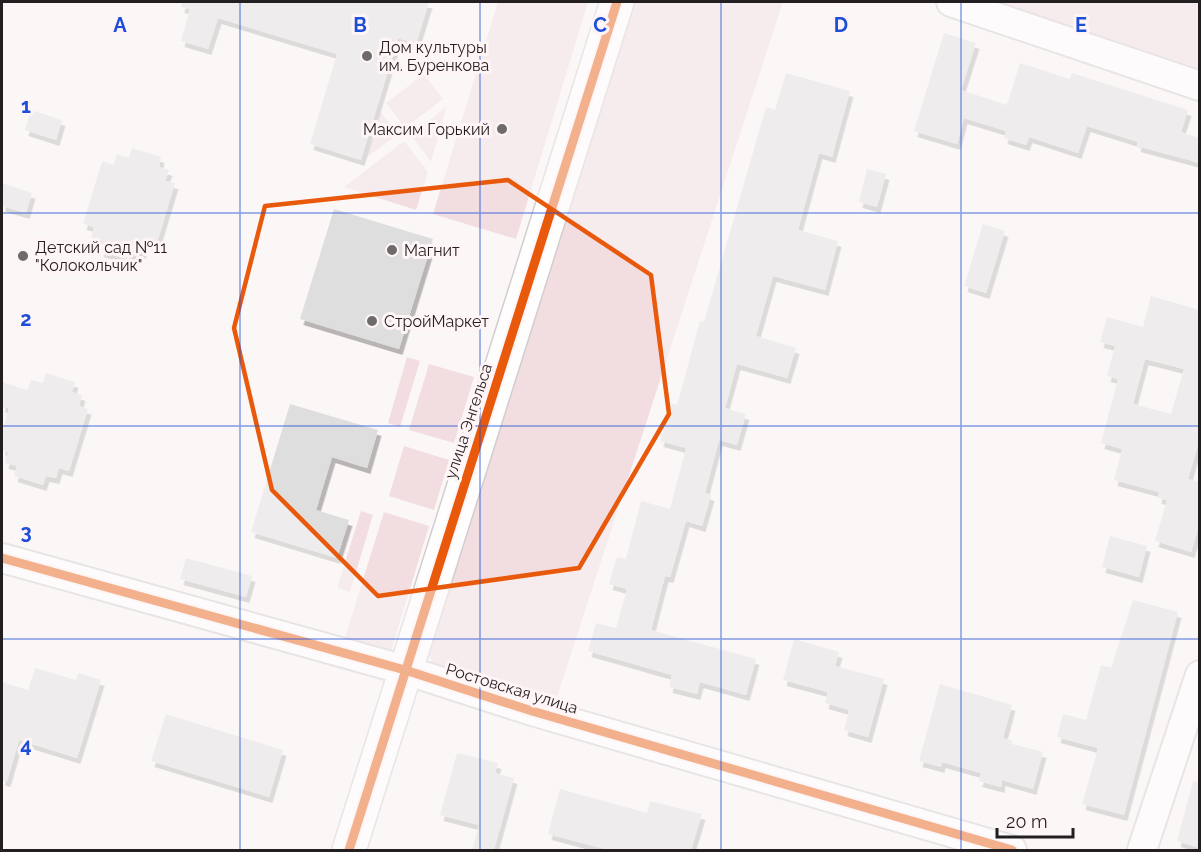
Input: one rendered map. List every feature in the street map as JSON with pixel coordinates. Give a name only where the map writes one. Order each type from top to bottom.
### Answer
[{"type":"street","name":"улица Энгельса","points":[[349,850],[617,2]]},
{"type":"street","points":[[951,2],[1200,86]]},
{"type":"street","name":"Ростовская улица","points":[[2,558],[405,670],[532,711],[1012,850]]},
{"type":"street","points":[[1142,850],[1200,675]]},
{"type":"highlighted area","points":[[508,180],[651,275],[669,414],[579,568],[378,596],[272,490],[234,328],[265,206]]},
{"type":"shaded area","points":[[498,2],[588,2],[516,239],[433,214]]},
{"type":"shaded area","points":[[631,2],[783,2],[555,703],[445,674],[433,664],[427,651]]},
{"type":"shaded area","points":[[989,2],[1199,2],[1199,74]]},
{"type":"shaded area","points":[[424,74],[443,99],[405,128],[386,103]]},
{"type":"shaded area","points":[[447,106],[431,162],[411,135]]},
{"type":"shaded area","points":[[381,112],[398,134],[367,157]]},
{"type":"shaded area","points":[[404,141],[428,172],[416,210],[344,187]]},
{"type":"shaded area","points":[[407,357],[420,361],[400,427],[388,423]]},
{"type":"shaded area","points":[[429,364],[474,377],[454,443],[409,430]]},
{"type":"shaded area","points":[[404,446],[449,460],[434,510],[389,496]]},
{"type":"shaded area","points":[[361,511],[373,515],[350,592],[337,588]]},
{"type":"shaded area","points":[[384,512],[429,526],[389,658],[342,647]]},
{"type":"building","points":[[182,2],[429,2],[416,44],[398,38],[361,160],[310,144],[337,54],[218,18],[208,49],[181,41],[190,9],[181,7]]},
{"type":"building","points":[[944,33],[976,43],[961,90],[1007,105],[1020,63],[1070,79],[1072,73],[1188,110],[1181,132],[1200,138],[1200,163],[1137,146],[1138,142],[1087,126],[1078,153],[1029,137],[1026,145],[1004,138],[1006,131],[964,118],[957,144],[914,131]]},
{"type":"building","points":[[786,73],[850,91],[832,157],[819,153],[798,230],[838,241],[825,290],[773,276],[756,336],[796,348],[787,378],[737,364],[725,408],[746,414],[737,445],[719,440],[705,493],[711,495],[702,526],[686,521],[670,577],[665,576],[651,630],[756,659],[746,695],[700,682],[697,694],[669,687],[672,675],[588,651],[596,623],[616,628],[627,589],[609,584],[617,557],[626,559],[641,501],[670,509],[686,448],[660,441],[670,403],[677,405],[700,321],[704,322],[766,107],[775,110]]},
{"type":"building","points":[[31,110],[62,120],[56,140],[25,130]]},
{"type":"building","points":[[132,148],[161,157],[159,167],[169,170],[165,181],[175,183],[156,246],[146,243],[142,253],[133,250],[130,260],[100,251],[103,241],[91,238],[94,227],[83,224],[102,161],[114,165],[117,154],[129,158]]},
{"type":"building","points":[[867,169],[886,174],[877,207],[859,202]]},
{"type":"building","points":[[2,183],[32,193],[26,213],[2,206]]},
{"type":"building","points":[[334,209],[433,239],[399,349],[300,319]]},
{"type":"building","points":[[983,224],[1005,231],[986,293],[964,286]]},
{"type":"building","points":[[1151,296],[1200,310],[1200,438],[1188,479],[1200,482],[1200,523],[1191,552],[1155,541],[1167,500],[1158,498],[1159,492],[1114,480],[1122,449],[1101,443],[1118,379],[1107,376],[1115,346],[1100,342],[1107,317],[1143,327]],"holes":[[[1145,359],[1184,369],[1171,414],[1133,404]]]},
{"type":"building","points":[[46,373],[75,382],[72,392],[82,395],[79,406],[88,409],[69,471],[59,468],[56,478],[46,476],[43,485],[14,476],[17,466],[5,463],[8,452],[2,450],[2,433],[9,408],[2,407],[2,382],[27,390],[31,380],[43,383]]},
{"type":"building","points":[[290,404],[378,430],[367,468],[332,457],[316,510],[349,520],[337,558],[251,532]]},
{"type":"building","points":[[1110,536],[1147,546],[1139,577],[1102,567]]},
{"type":"building","points":[[186,558],[252,576],[246,597],[180,579]]},
{"type":"building","points":[[1133,600],[1178,612],[1124,815],[1082,804],[1098,748],[1057,737],[1063,714],[1086,720],[1101,665],[1111,668]]},
{"type":"building","points":[[794,639],[839,652],[835,666],[884,679],[868,737],[844,730],[849,710],[825,703],[828,692],[783,680]]},
{"type":"building","points":[[35,668],[76,680],[78,673],[101,680],[77,758],[19,740],[7,781],[2,780],[2,682],[28,690]]},
{"type":"building","points":[[940,684],[1012,705],[1003,738],[1013,741],[1012,744],[1043,752],[1033,789],[1002,780],[1001,787],[979,781],[981,773],[942,762],[941,767],[919,761]]},
{"type":"building","points":[[166,714],[283,750],[269,797],[151,761]]},
{"type":"building","points":[[457,753],[498,763],[495,773],[514,778],[494,850],[472,850],[479,825],[440,815]]},
{"type":"building","points":[[1193,781],[1200,782],[1200,848],[1177,841]]},
{"type":"building","points":[[560,789],[647,813],[650,801],[702,814],[691,850],[609,850],[548,834]]},
{"type":"cycle path","points":[[349,850],[617,2]]},
{"type":"cycle path","points":[[2,558],[405,670],[532,711],[1012,850]]},
{"type":"place","name":"Дом культуры им. Буренкова","points":[[367,56]]},
{"type":"place","name":"Максим Горький","points":[[502,129]]},
{"type":"place","name":"Магнит","points":[[392,250]]},
{"type":"place","name":"Детский сад №11 \"Колокольчик\"","points":[[23,256]]},
{"type":"place","name":"СтройМаркет","points":[[372,321]]}]
